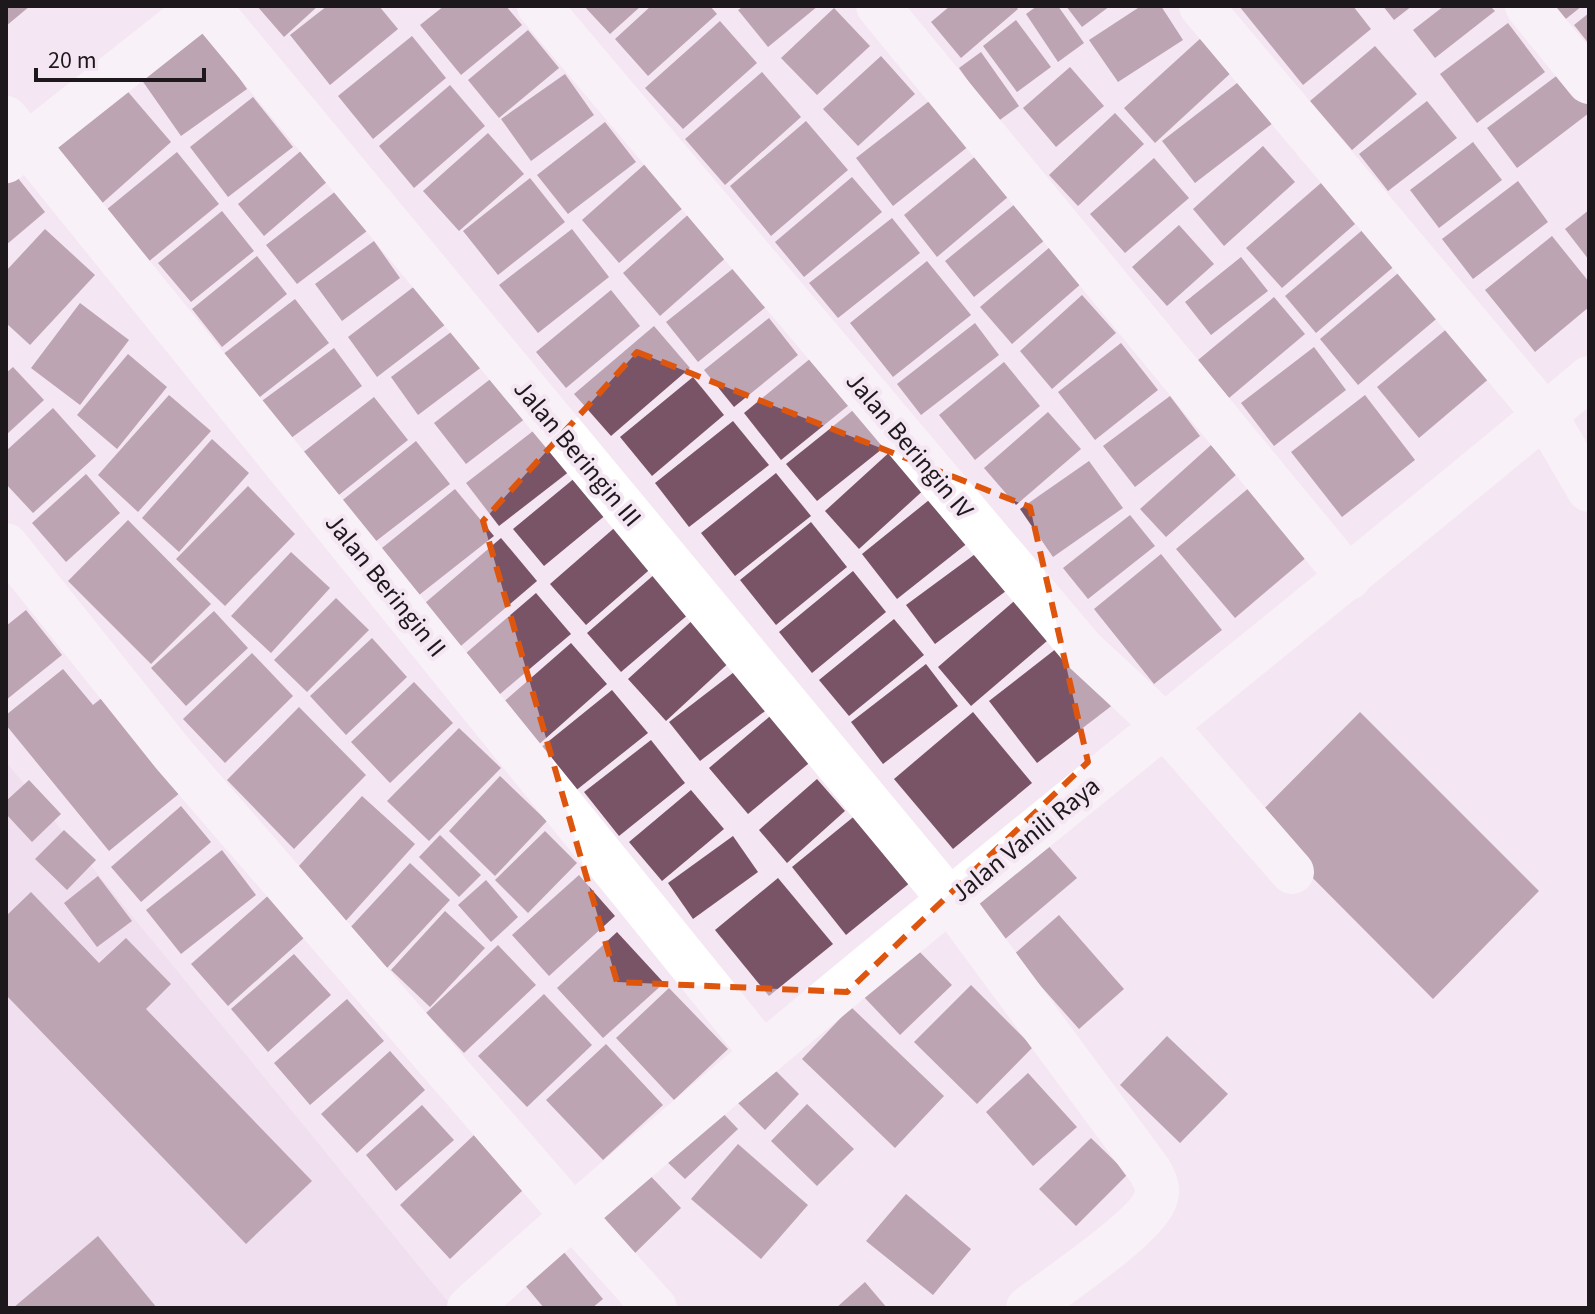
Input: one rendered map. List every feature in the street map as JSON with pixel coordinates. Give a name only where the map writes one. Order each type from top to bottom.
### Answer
[{"type":"street","points":[[13,140],[202,6]]},
{"type":"street","name":"Jalan Beringin III","points":[[208,6],[949,899],[1150,1171],[1158,1186],[1155,1202],[1135,1226],[1028,1308]]},
{"type":"street","name":"Jalan Beringin IV","points":[[539,6],[1083,650],[1165,726],[1292,872]]},
{"type":"street","points":[[878,6],[1349,578]]},
{"type":"street","points":[[1201,6],[1545,415],[1589,490]]},
{"type":"street","points":[[1527,6],[1589,82]]},
{"type":"street","name":"Jalan Beringin II","points":[[13,140],[763,1054]]},
{"type":"street","name":"Jalan Vanili Raya","points":[[469,1308],[572,1215],[949,899],[1349,578],[1589,378]]},
{"type":"street","points":[[6,545],[172,753],[655,1308]]},
{"type":"highlighted area","points":[[637,352],[1030,507],[1088,762],[847,992],[617,982],[483,521]]},
{"type":"shaded area","points":[[6,762],[453,1308],[6,1308]]},
{"type":"building","points":[[6,6],[30,6],[6,26]]},
{"type":"building","points":[[257,6],[318,6],[284,37]]},
{"type":"building","points":[[327,6],[379,6],[398,29],[330,85],[290,35]]},
{"type":"building","points":[[444,6],[506,6],[522,25],[461,75],[420,25]]},
{"type":"building","points":[[584,6],[641,6],[610,34]]},
{"type":"building","points":[[651,6],[710,6],[717,14],[648,76],[615,39]]},
{"type":"building","points":[[744,6],[818,6],[768,47],[738,10]]},
{"type":"building","points":[[950,6],[1015,6],[1018,9],[961,58],[931,22]]},
{"type":"building","points":[[1037,6],[1058,6],[1084,43],[1058,62],[1026,14]]},
{"type":"building","points":[[1066,6],[1110,6],[1082,27]]},
{"type":"building","points":[[1141,6],[1161,6],[1183,40],[1118,82],[1089,40]]},
{"type":"building","points":[[1239,6],[1353,6],[1371,29],[1303,85]]},
{"type":"building","points":[[1383,6],[1412,6],[1394,20]]},
{"type":"building","points":[[1444,6],[1490,6],[1495,11],[1435,58],[1413,30]]},
{"type":"building","points":[[1550,6],[1582,6],[1562,22]]},
{"type":"building","points":[[834,8],[870,46],[817,95],[781,58]]},
{"type":"building","points":[[1589,13],[1589,44],[1574,25]]},
{"type":"building","points":[[1016,20],[1051,67],[1017,92],[983,46]]},
{"type":"building","points":[[720,21],[757,63],[683,129],[645,88]]},
{"type":"building","points":[[1508,23],[1545,72],[1477,123],[1440,74]]},
{"type":"building","points":[[205,28],[247,89],[181,136],[139,76]]},
{"type":"building","points":[[528,30],[559,68],[499,118],[468,80]]},
{"type":"building","points":[[412,36],[446,78],[373,139],[338,96]]},
{"type":"building","points":[[1202,37],[1233,71],[1155,143],[1124,108]]},
{"type":"building","points":[[1375,46],[1417,94],[1352,150],[1310,101]]},
{"type":"building","points":[[981,52],[1019,106],[997,122],[959,68]]},
{"type":"building","points":[[881,56],[915,94],[858,146],[823,109]]},
{"type":"building","points":[[1070,67],[1104,106],[1056,147],[1023,108]]},
{"type":"building","points":[[1563,71],[1589,106],[1589,113],[1517,168],[1487,128]]},
{"type":"building","points":[[762,72],[801,117],[725,185],[685,139]]},
{"type":"building","points":[[565,74],[594,115],[531,161],[501,119]]},
{"type":"building","points":[[1241,80],[1273,123],[1195,183],[1162,141]]},
{"type":"building","points":[[450,85],[485,126],[414,188],[379,146]]},
{"type":"building","points":[[123,86],[171,142],[99,206],[50,151]]},
{"type":"building","points":[[937,95],[974,142],[893,206],[856,158]]},
{"type":"building","points":[[253,97],[293,147],[228,197],[190,147]]},
{"type":"building","points":[[1427,101],[1457,138],[1388,191],[1359,154]]},
{"type":"building","points":[[1115,113],[1144,144],[1078,206],[1049,175]]},
{"type":"building","points":[[806,121],[848,170],[771,236],[730,186]]},
{"type":"building","points":[[605,122],[636,162],[568,214],[537,175]]},
{"type":"building","points":[[488,133],[524,174],[459,231],[423,191]]},
{"type":"building","points":[[1473,142],[1502,180],[1439,228],[1410,190]]},
{"type":"building","points":[[1263,146],[1295,182],[1224,246],[1193,209]]},
{"type":"building","points":[[302,150],[328,181],[264,236],[238,204]]},
{"type":"building","points":[[177,152],[219,204],[148,262],[106,210]]},
{"type":"building","points":[[977,155],[1009,196],[937,257],[904,215]]},
{"type":"building","points":[[1154,158],[1189,198],[1125,253],[1090,214]]},
{"type":"building","points":[[645,164],[683,208],[619,263],[582,220]]},
{"type":"building","points":[[17,177],[45,212],[6,245],[6,185]]},
{"type":"building","points":[[852,177],[882,212],[804,277],[775,242]]},
{"type":"building","points":[[530,178],[565,222],[498,275],[463,231]]},
{"type":"building","points":[[1518,181],[1548,222],[1473,279],[1442,239]]},
{"type":"building","points":[[1321,183],[1355,224],[1282,288],[1246,248]]},
{"type":"building","points":[[336,191],[367,231],[297,284],[266,245]]},
{"type":"building","points":[[1015,204],[1045,240],[974,297],[945,261]]},
{"type":"building","points":[[1589,210],[1589,260],[1565,229]]},
{"type":"building","points":[[222,211],[254,251],[191,302],[158,263]]},
{"type":"building","points":[[691,212],[729,255],[660,316],[623,273]]},
{"type":"building","points":[[892,218],[920,253],[838,318],[809,283]]},
{"type":"building","points":[[1179,225],[1214,264],[1167,306],[1132,267]]},
{"type":"building","points":[[1366,227],[1398,263],[1316,333],[1285,296]]},
{"type":"building","points":[[45,229],[95,275],[30,345],[6,323],[6,271]]},
{"type":"building","points":[[572,229],[609,277],[538,333],[499,285]]},
{"type":"building","points":[[1552,236],[1589,282],[1589,307],[1535,352],[1485,290]]},
{"type":"building","points":[[374,241],[400,278],[342,321],[315,284]]},
{"type":"building","points":[[1050,247],[1082,283],[1012,344],[980,307]]},
{"type":"building","points":[[257,256],[287,294],[222,347],[192,309]]},
{"type":"building","points":[[1241,257],[1268,291],[1211,335],[1185,302]]},
{"type":"building","points":[[927,261],[971,315],[893,377],[850,323]]},
{"type":"building","points":[[735,267],[767,306],[698,362],[666,322]]},
{"type":"building","points":[[1403,269],[1441,315],[1358,385],[1320,339]]},
{"type":"building","points":[[420,282],[450,321],[377,377],[348,337]]},
{"type":"building","points":[[611,290],[640,326],[566,388],[536,352]]},
{"type":"building","points":[[1082,295],[1116,333],[1052,389],[1020,351]]},
{"type":"building","points":[[1274,297],[1305,334],[1229,398],[1198,360]]},
{"type":"building","points":[[295,299],[329,343],[256,400],[222,355]]},
{"type":"building","points":[[80,303],[129,340],[80,405],[31,368]]},
{"type":"building","points":[[769,318],[798,355],[734,407],[704,370]]},
{"type":"building","points":[[975,323],[999,355],[921,415],[897,384]]},
{"type":"building","points":[[459,326],[487,363],[418,415],[391,377]]},
{"type":"building","points":[[654,326],[690,368],[611,436],[574,394]]},
{"type":"building","points":[[1449,327],[1491,377],[1419,438],[1377,387]]},
{"type":"building","points":[[1121,343],[1158,390],[1095,440],[1058,392]]},
{"type":"building","points":[[1314,347],[1346,390],[1274,446],[1241,403]]},
{"type":"building","points":[[334,348],[362,386],[287,441],[259,403]]},
{"type":"building","points":[[128,354],[167,387],[117,449],[77,415]]},
{"type":"building","points":[[811,358],[849,405],[781,460],[744,413]]},
{"type":"building","points":[[1004,362],[1040,406],[975,460],[939,415]]},
{"type":"building","points":[[13,367],[44,400],[6,435],[6,373]]},
{"type":"building","points":[[493,377],[526,418],[466,464],[434,423]]},
{"type":"building","points":[[693,377],[724,415],[652,476],[620,437]]},
{"type":"building","points":[[169,395],[211,431],[138,512],[98,475]]},
{"type":"building","points":[[1365,395],[1415,460],[1342,517],[1291,452]]},
{"type":"building","points":[[1170,396],[1200,436],[1135,487],[1103,446]]},
{"type":"building","points":[[374,397],[408,440],[335,498],[301,454]]},
{"type":"building","points":[[857,407],[887,445],[817,501],[786,464]]},
{"type":"building","points":[[53,408],[96,456],[33,513],[6,484],[6,451]]},
{"type":"building","points":[[1048,412],[1081,449],[1016,505],[984,468]]},
{"type":"building","points":[[733,421],[769,465],[689,527],[655,483]]},
{"type":"building","points":[[537,428],[570,471],[499,526],[466,483]]},
{"type":"building","points":[[212,439],[249,473],[179,552],[142,518]]},
{"type":"building","points":[[416,441],[450,484],[371,545],[339,503]]},
{"type":"building","points":[[1211,445],[1237,474],[1166,537],[1140,509]]},
{"type":"building","points":[[893,449],[927,487],[859,549],[825,511]]},
{"type":"building","points":[[1089,461],[1123,508],[1053,557],[1020,509]]},
{"type":"building","points":[[776,473],[811,516],[735,576],[701,533]]},
{"type":"building","points":[[86,474],[120,513],[66,562],[32,523]]},
{"type":"building","points":[[576,477],[607,514],[544,566],[513,529]]},
{"type":"building","points":[[248,486],[295,534],[225,606],[176,559]]},
{"type":"building","points":[[1250,487],[1308,556],[1235,618],[1176,549]]},
{"type":"building","points":[[455,489],[494,536],[414,599],[377,552]]},
{"type":"building","points":[[934,496],[969,542],[897,599],[862,554]]},
{"type":"building","points":[[1130,515],[1155,546],[1088,599],[1063,568]]},
{"type":"building","points":[[128,520],[211,604],[151,664],[68,581]]},
{"type":"building","points":[[811,522],[847,567],[776,625],[740,580]]},
{"type":"building","points":[[620,523],[655,565],[586,625],[550,584]]},
{"type":"building","points":[[501,538],[537,581],[455,651],[418,609]]},
{"type":"building","points":[[982,549],[1010,588],[935,644],[906,605]]},
{"type":"building","points":[[291,552],[330,588],[271,653],[231,616]]},
{"type":"building","points":[[1161,554],[1222,630],[1154,684],[1094,609]]},
{"type":"building","points":[[853,571],[886,612],[812,673],[779,632]]},
{"type":"building","points":[[656,573],[690,613],[621,672],[587,633]]},
{"type":"building","points":[[536,593],[571,634],[493,700],[458,660]]},
{"type":"building","points":[[1020,596],[1054,635],[971,706],[938,667]]},
{"type":"building","points":[[336,598],[369,630],[307,692],[274,660]]},
{"type":"building","points":[[26,610],[62,655],[6,700],[6,626]]},
{"type":"building","points":[[214,611],[248,648],[186,706],[151,668]]},
{"type":"building","points":[[696,617],[734,658],[666,721],[628,679]]},
{"type":"building","points":[[894,619],[924,655],[849,716],[819,680]]},
{"type":"building","points":[[372,638],[407,677],[346,735],[310,696]]},
{"type":"building","points":[[1066,641],[1114,704],[1037,763],[989,701]]},
{"type":"building","points":[[571,643],[607,684],[536,747],[500,705]]},
{"type":"building","points":[[252,653],[293,696],[225,763],[183,719]]},
{"type":"building","points":[[926,664],[958,706],[883,764],[851,722]]},
{"type":"building","points":[[63,669],[93,705],[109,692],[186,788],[109,851],[6,725],[6,715]]},
{"type":"building","points":[[738,669],[769,708],[700,761],[669,722]]},
{"type":"building","points":[[414,682],[453,723],[390,783],[351,742]]},
{"type":"building","points":[[612,690],[648,733],[574,792],[539,749]]},
{"type":"building","points":[[299,707],[366,775],[294,849],[227,780]]},
{"type":"building","points":[[775,712],[814,759],[748,814],[709,768]]},
{"type":"building","points":[[973,712],[1032,783],[953,849],[894,779]]},
{"type":"building","points":[[1360,712],[1539,891],[1433,999],[1254,819]]},
{"type":"building","points":[[459,728],[501,768],[429,841],[387,801]]},
{"type":"building","points":[[651,740],[685,783],[619,836],[584,792]]},
{"type":"building","points":[[500,776],[547,821],[495,876],[449,831]]},
{"type":"building","points":[[817,779],[845,811],[787,863],[759,830]]},
{"type":"building","points":[[29,780],[61,814],[32,842],[6,814],[6,801]]},
{"type":"building","points":[[691,790],[724,829],[662,881],[629,842]]},
{"type":"building","points":[[362,796],[415,844],[343,924],[289,877]]},
{"type":"building","points":[[181,806],[211,842],[141,902],[111,867]]},
{"type":"building","points":[[857,814],[911,882],[846,935],[792,867]]},
{"type":"building","points":[[64,830],[96,860],[67,890],[35,859]]},
{"type":"building","points":[[545,831],[577,863],[528,913],[495,880]]},
{"type":"building","points":[[440,835],[481,875],[459,897],[419,857]]},
{"type":"building","points":[[733,836],[758,872],[693,919],[668,883]]},
{"type":"building","points":[[1046,843],[1077,878],[1004,940],[974,904]]},
{"type":"building","points":[[222,850],[256,895],[181,954],[146,910]]},
{"type":"building","points":[[410,863],[450,900],[387,968],[347,931]]},
{"type":"building","points":[[579,875],[615,916],[549,976],[512,935]]},
{"type":"building","points":[[98,876],[132,921],[97,947],[64,903]]},
{"type":"building","points":[[778,878],[833,944],[769,996],[715,930]]},
{"type":"building","points":[[486,880],[518,917],[491,942],[458,905]]},
{"type":"building","points":[[31,892],[99,963],[126,938],[171,984],[146,1009],[312,1181],[246,1244],[6,995],[6,916]]},
{"type":"building","points":[[270,894],[306,936],[228,1006],[191,964]]},
{"type":"building","points":[[445,911],[485,948],[430,1007],[391,970]]},
{"type":"building","points":[[1059,915],[1124,989],[1079,1029],[1013,955]]},
{"type":"building","points":[[617,932],[664,983],[603,1038],[557,988]]},
{"type":"building","points":[[498,945],[536,985],[464,1053],[426,1013]]},
{"type":"building","points":[[914,946],[952,985],[900,1035],[863,996]]},
{"type":"building","points":[[294,954],[331,995],[268,1052],[231,1009]]},
{"type":"building","points":[[971,985],[1033,1047],[977,1104],[914,1042]]},
{"type":"building","points":[[669,988],[728,1049],[674,1100],[616,1038]]},
{"type":"building","points":[[544,994],[592,1045],[527,1107],[478,1056]]},
{"type":"building","points":[[347,999],[384,1041],[310,1105],[274,1063]]},
{"type":"building","points":[[851,1007],[944,1096],[895,1148],[802,1059]]},
{"type":"building","points":[[1167,1036],[1228,1094],[1180,1143],[1120,1085]]},
{"type":"building","points":[[606,1044],[663,1105],[603,1160],[546,1100]]},
{"type":"building","points":[[390,1051],[425,1090],[357,1153],[321,1114]]},
{"type":"building","points":[[771,1066],[799,1094],[765,1130],[737,1102]]},
{"type":"building","points":[[1028,1073],[1077,1127],[1033,1166],[986,1112]]},
{"type":"building","points":[[807,1104],[854,1149],[817,1186],[771,1141]]},
{"type":"building","points":[[422,1105],[454,1140],[396,1191],[366,1155]]},
{"type":"building","points":[[717,1107],[738,1129],[685,1179],[663,1158]]},
{"type":"building","points":[[474,1135],[523,1190],[450,1259],[400,1205]]},
{"type":"building","points":[[1091,1138],[1128,1174],[1076,1226],[1039,1189]]},
{"type":"building","points":[[738,1144],[808,1205],[761,1259],[691,1199]]},
{"type":"building","points":[[641,1166],[681,1208],[632,1256],[591,1214]]},
{"type":"building","points":[[906,1194],[971,1249],[933,1295],[866,1241]]},
{"type":"building","points":[[98,1236],[157,1308],[13,1308]]},
{"type":"building","points":[[553,1239],[603,1299],[592,1308],[544,1308],[514,1272]]},
{"type":"building","points":[[865,1282],[887,1308],[836,1308]]}]
